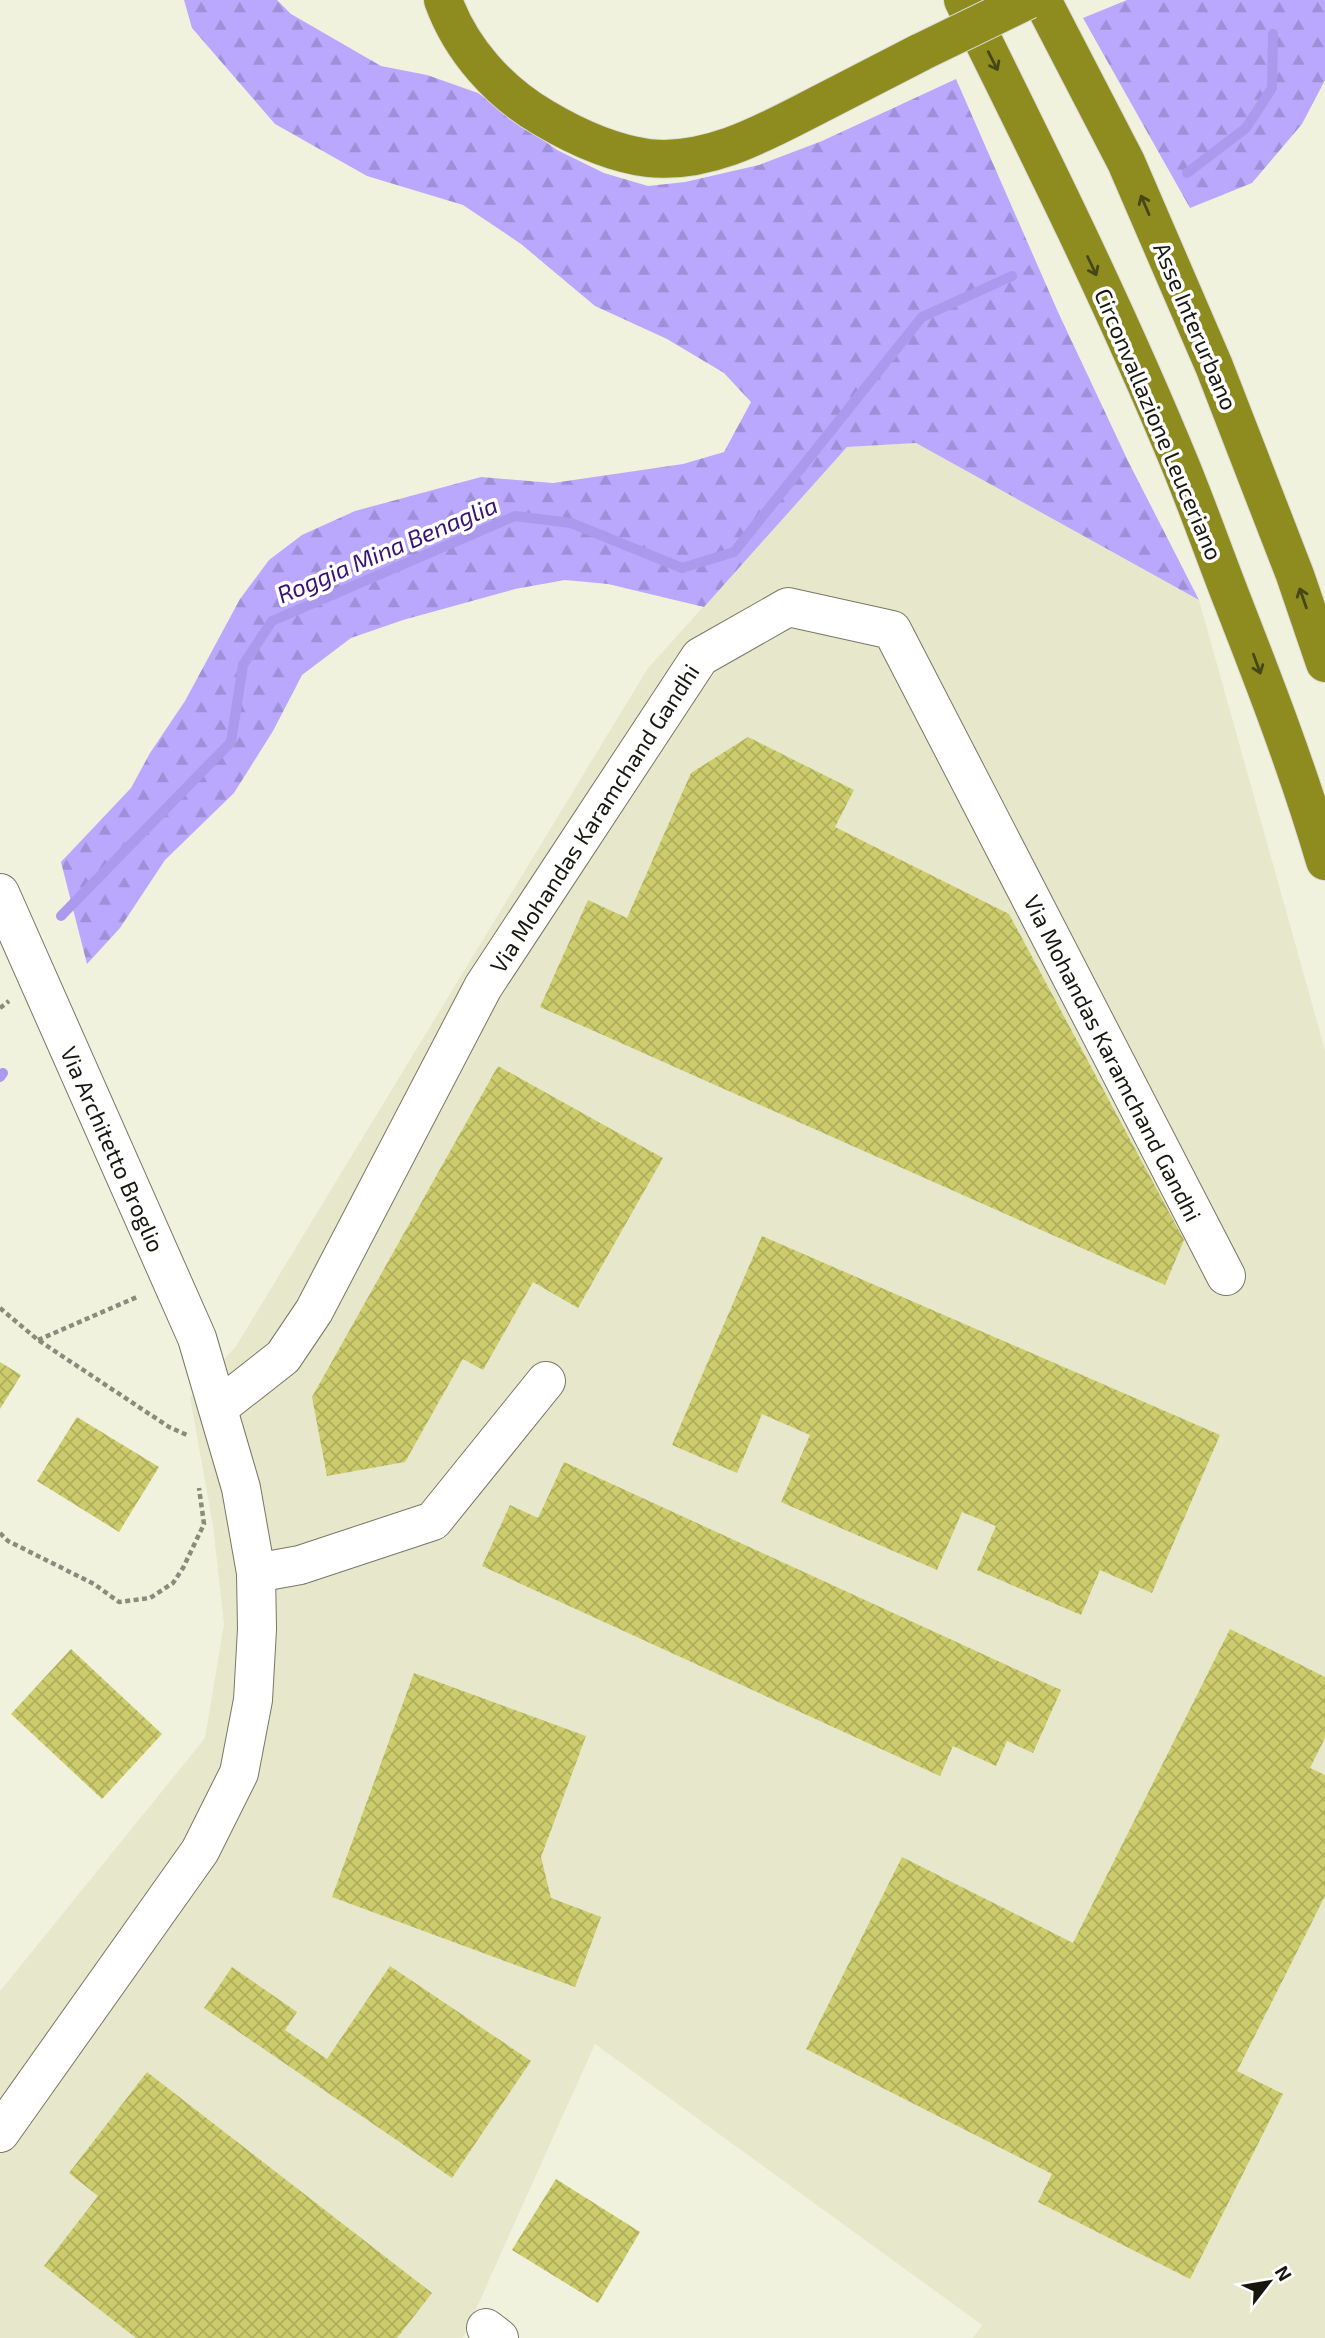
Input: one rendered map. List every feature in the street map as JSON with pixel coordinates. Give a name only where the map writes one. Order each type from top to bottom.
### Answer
[{"type":"highway","points":[[443,0],[464,43],[493,80],[529,109],[582,138],[616,151],[649,158],[684,158],[725,148],[769,130],[1028,0]]},
{"type":"highway","name":"Circonvallazione Leuceriano","points":[[963,0],[1044,162],[1180,465],[1251,648],[1312,815],[1325,861]]},
{"type":"highway","name":"Asse Interurbano","points":[[1042,0],[1126,162],[1214,366],[1295,575],[1325,663]]},
{"type":"street","name":"Via Mohandas Karamchand Gandhi","points":[[218,1408],[283,1357],[314,1311],[483,987],[700,657],[788,607],[892,629],[1226,1276]]},
{"type":"street","name":"Via Architetto Broglio","points":[[0,893],[197,1338],[218,1408]]},
{"type":"street","points":[[256,1573],[300,1565],[433,1521],[546,1381]]},
{"type":"street","points":[[0,2133],[200,1851],[239,1773],[253,1700],[257,1629],[256,1573],[241,1488],[218,1408]]},
{"type":"path","points":[[38,1340],[138,1296],[143,1309]]},
{"type":"path","points":[[0,1308],[38,1340],[169,1427],[188,1436],[184,1423]]},
{"type":"path","points":[[0,1533],[8,1541],[94,1584],[119,1602],[150,1598],[173,1583],[184,1568],[204,1524],[198,1487]]},
{"type":"shaded area","points":[[916,443],[1199,600],[1325,1050],[1325,2338],[973,2338],[982,2325],[595,2044],[463,2338],[0,2338],[0,1991],[205,1738],[224,1624],[213,1526],[190,1397],[236,1346],[648,668],[847,447]]},
{"type":"green space","points":[[184,0],[277,0],[291,14],[381,66],[427,75],[478,93],[557,150],[604,173],[648,186],[685,182],[759,165],[822,141],[956,79],[1058,312],[1128,461],[1199,600],[916,443],[847,447],[704,607],[608,584],[565,580],[515,589],[403,620],[351,638],[302,675],[273,731],[234,793],[165,860],[120,928],[87,964],[61,862],[131,788],[150,753],[185,701],[240,599],[269,560],[302,535],[355,511],[481,477],[553,483],[683,464],[724,452],[751,402],[724,373],[667,339],[595,306],[521,244],[463,205],[367,176],[275,124],[192,28]]},
{"type":"green space","points":[[1127,0],[1325,0],[1325,80],[1302,124],[1252,183],[1190,208],[1083,18]]},
{"type":"building","points":[[748,737],[854,790],[835,827],[1009,914],[1184,1240],[1165,1285],[540,1007],[588,900],[627,918],[691,773]]},
{"type":"building","points":[[498,1066],[663,1158],[578,1308],[533,1282],[483,1370],[463,1359],[405,1462],[327,1476],[312,1397]]},
{"type":"building","points":[[762,1236],[1220,1435],[1152,1593],[1100,1570],[1081,1615],[977,1570],[996,1526],[962,1512],[937,1570],[781,1502],[810,1435],[762,1414],[737,1473],[672,1445]]},
{"type":"building","points":[[0,1362],[21,1375],[0,1409]]},
{"type":"building","points":[[77,1417],[159,1467],[119,1532],[37,1481]]},
{"type":"building","points":[[564,1462],[1061,1690],[1033,1753],[1007,1741],[996,1766],[953,1746],[940,1776],[482,1566],[510,1505],[538,1518]]},
{"type":"building","points":[[1230,1629],[1325,1677],[1325,1738],[1310,1768],[1325,1775],[1325,1896],[1237,2071],[1283,2094],[1190,2279],[1038,2202],[1052,2174],[806,2049],[902,1857],[1073,1943]]},
{"type":"building","points":[[71,1649],[162,1734],[102,1799],[11,1714]]},
{"type":"building","points":[[414,1673],[586,1736],[541,1857],[551,1898],[601,1917],[575,1987],[332,1897]]},
{"type":"building","points":[[390,1966],[531,2061],[452,2178],[204,2008],[232,1967],[297,2012],[285,2030],[327,2059]]},
{"type":"building","points":[[147,2072],[432,2293],[397,2338],[136,2338],[44,2266],[98,2196],[69,2173]]},
{"type":"building","points":[[556,2179],[640,2232],[598,2303],[512,2250]]},
{"type":"waterway","name":"Roggia Mina Benaglia","points":[[1187,173],[1246,128],[1272,88],[1273,34]]},
{"type":"waterway","name":"Roggia Mina Benaglia","points":[[61,916],[231,742],[243,665],[272,621],[515,516],[571,523],[682,568],[734,552],[922,317],[1012,276]]},
{"type":"waterway","name":"Roggia Mina Benaglia","points":[[0,1077],[3,1073]]}]
